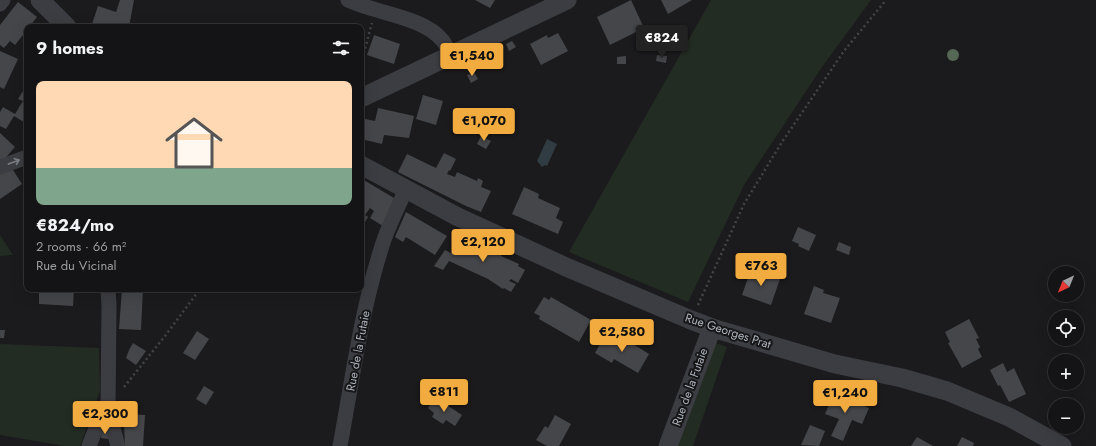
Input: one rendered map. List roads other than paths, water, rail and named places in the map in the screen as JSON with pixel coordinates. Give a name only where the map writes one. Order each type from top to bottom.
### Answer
[{"type":"street","points":[[0,4],[2,0]]},
{"type":"street","points":[[40,0],[63,24]]},
{"type":"street","points":[[348,0],[375,10],[416,22],[429,29],[442,39],[451,56]]},
{"type":"street","points":[[364,97],[567,0]]},
{"type":"street","points":[[0,167],[24,158]]},
{"type":"street","name":"Rue Georges Prat","points":[[364,167],[458,217],[566,267],[691,320],[712,328],[835,364],[902,378],[947,391],[1010,417],[1062,446]]},
{"type":"street","name":"Rue de la Futaie","points":[[340,446],[361,331],[373,279],[386,236],[406,189]]},
{"type":"street","points":[[108,292],[108,410],[118,446]]},
{"type":"street","name":"Rue de la Futaie","points":[[668,446],[712,328]]},
{"type":"street","points":[[89,446],[96,428],[108,410]]}]
